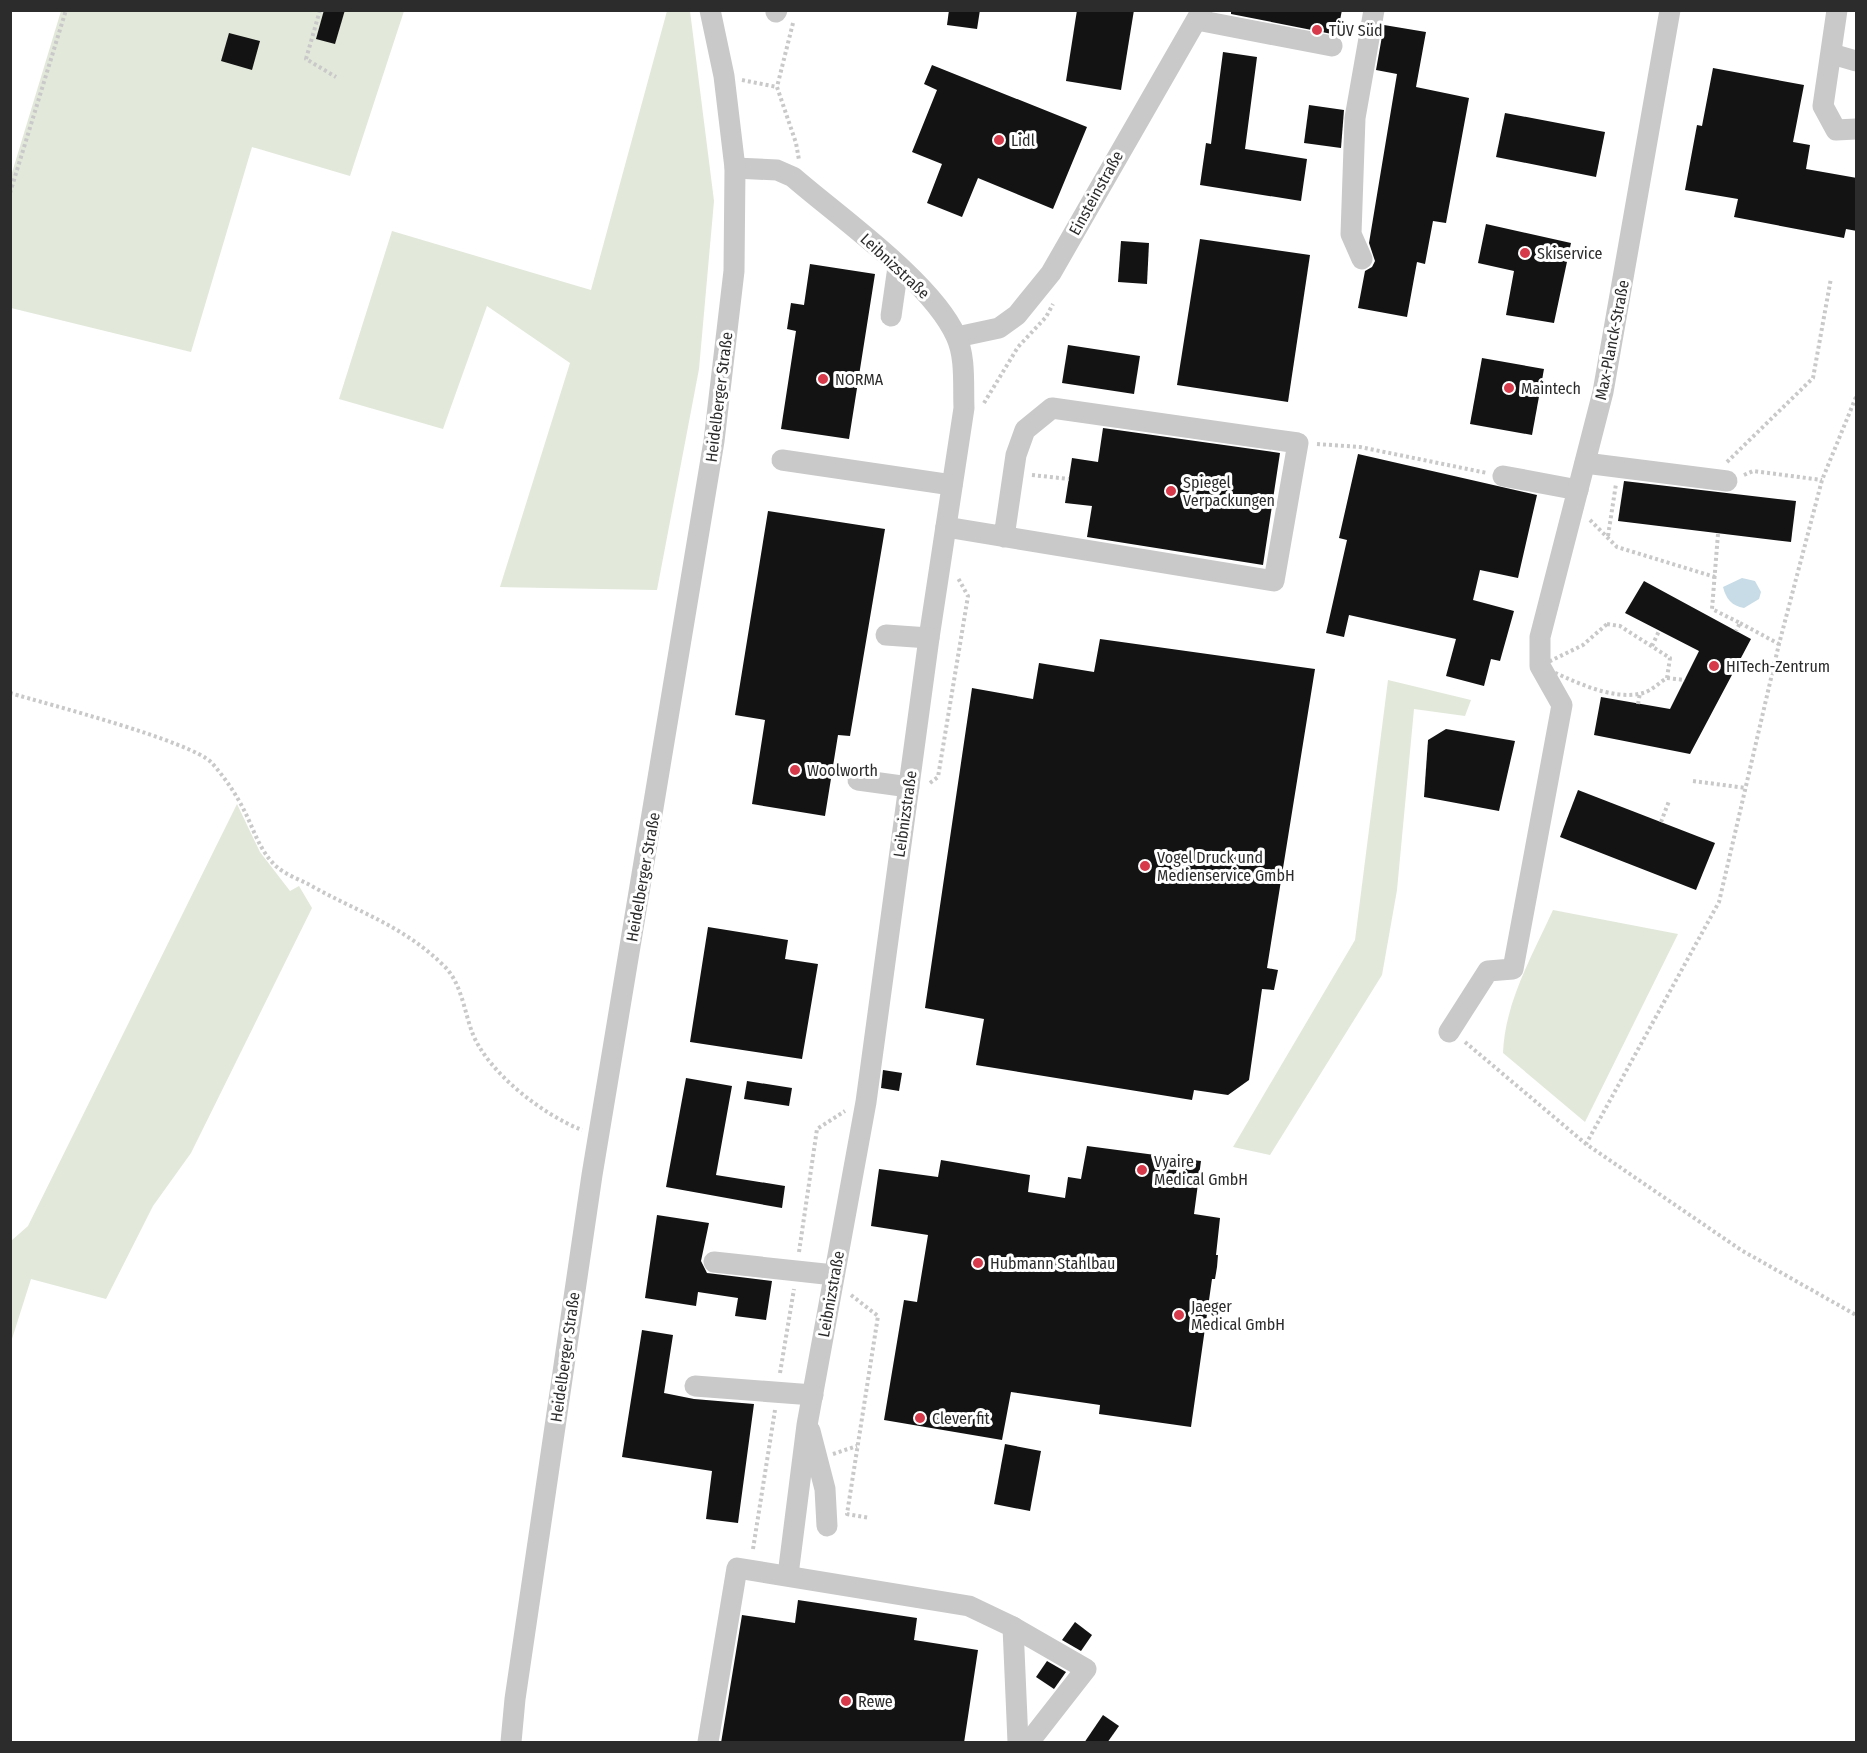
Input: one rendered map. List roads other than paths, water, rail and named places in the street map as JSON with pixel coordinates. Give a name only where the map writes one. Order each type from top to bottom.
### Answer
[{"type":"street","name":"Heidelberger Straße","points":[[511,1743],[515,1699],[599,1136],[714,441],[734,271],[735,168],[724,76],[710,10]]},
{"type":"street","points":[[1362,259],[1351,234],[1355,118],[1359,84],[1374,10]]},
{"type":"street","name":"Max-Planck-Straße","points":[[1450,1031],[1488,971],[1513,969],[1562,705],[1540,666],[1540,637],[1610,358],[1670,10]]},
{"type":"street","points":[[1837,10],[1823,106],[1846,129]]},
{"type":"street","points":[[1199,15],[1332,46]]},
{"type":"street","name":"Einsteinstraße","points":[[957,337],[999,328],[1017,315],[1051,273],[1199,15]]},
{"type":"street","points":[[1832,54],[1857,61]]},
{"type":"street","name":"Leibnizstraße","points":[[735,168],[777,170],[793,177],[898,267],[931,298],[957,337],[963,370],[964,408],[929,638],[866,1102],[839,1283],[807,1425],[788,1575]]},
{"type":"street","points":[[891,316],[898,267]]},
{"type":"street","points":[[946,527],[1004,537],[1274,581],[1298,443],[1052,408],[1025,430],[1013,473],[1004,537]]},
{"type":"street","points":[[782,460],[952,485]]},
{"type":"street","points":[[1585,463],[1718,480]]},
{"type":"street","points":[[1503,476],[1578,490]]},
{"type":"street","points":[[886,635],[929,638]]},
{"type":"street","points":[[858,780],[909,786]]},
{"type":"street","points":[[714,1262],[796,1271],[839,1283]]},
{"type":"street","points":[[695,1386],[813,1395]]},
{"type":"street","points":[[807,1425],[825,1489],[827,1526]]},
{"type":"street","points":[[708,1743],[737,1568],[969,1606],[1013,1627],[1086,1669],[1029,1743]]},
{"type":"street","points":[[1013,1627],[1018,1743]]},
{"type":"water","points":[[1742,578],[1755,581],[1761,592],[1759,599],[1744,608],[1730,601],[1723,587]]},
{"type":"place","name":"TÜV Süd","points":[[1317,30]]},
{"type":"place","name":"Lidl","points":[[999,140]]},
{"type":"place","name":"Skiservice","points":[[1525,253]]},
{"type":"place","name":"NORMA","points":[[823,379]]},
{"type":"place","name":"Maintech","points":[[1509,388]]},
{"type":"place","name":"Spiegel Verpackungen","points":[[1171,491]]},
{"type":"place","name":"HITech-Zentrum","points":[[1714,666]]},
{"type":"place","name":"Woolworth","points":[[795,770]]},
{"type":"place","name":"Vogel Druck und Medienservice GmbH","points":[[1145,866]]},
{"type":"place","name":"Vyaire Medical GmbH","points":[[1142,1170]]},
{"type":"place","name":"Hubmann Stahlbau","points":[[978,1263]]},
{"type":"place","name":"Jaeger Medical GmbH","points":[[1179,1315]]},
{"type":"place","name":"Clever fit","points":[[920,1418]]},
{"type":"place","name":"Rewe","points":[[846,1701]]}]
